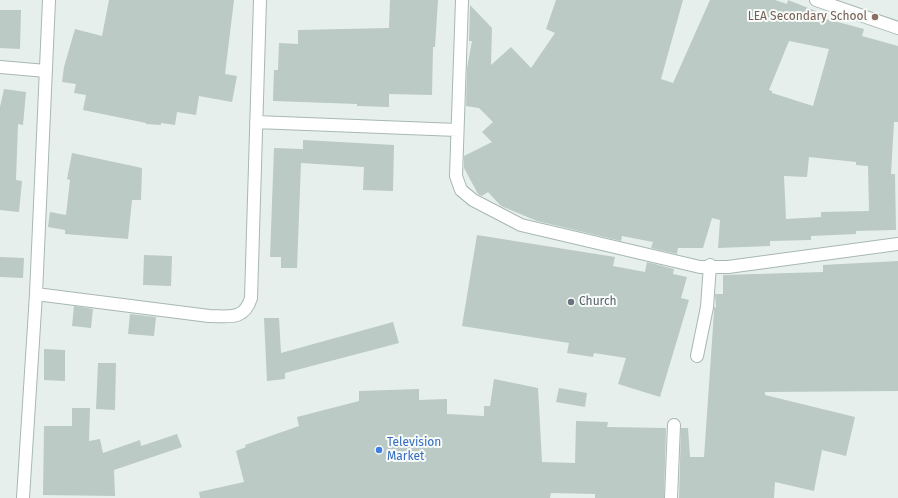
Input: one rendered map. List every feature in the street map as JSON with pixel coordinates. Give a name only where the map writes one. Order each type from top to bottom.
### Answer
[{"type":"street","points":[[23,498],[36,294],[49,0]]},
{"type":"street","points":[[36,294],[209,316],[236,316],[248,309],[251,298],[260,0]]},
{"type":"street","points":[[462,0],[456,176],[461,190],[473,200],[522,225],[700,267],[710,265],[728,267],[898,244]]},
{"type":"street","points":[[816,0],[898,28]]},
{"type":"street","points":[[0,66],[46,71]]},
{"type":"street","points":[[256,122],[458,130]]},
{"type":"street","points":[[698,356],[708,307],[710,265]]},
{"type":"street","points":[[671,498],[674,426]]},
{"type":"building","points":[[109,0],[234,0],[225,74],[237,76],[232,102],[199,96],[196,115],[177,112],[175,125],[161,123],[161,125],[146,124],[83,110],[86,95],[74,93],[76,84],[62,82],[64,67],[75,29],[102,36]]},
{"type":"building","points":[[390,0],[438,0],[435,47],[433,47],[432,95],[389,94],[389,107],[357,106],[357,104],[273,101],[274,70],[278,70],[279,43],[298,44],[298,30],[389,28]]},
{"type":"building","points":[[556,0],[683,0],[661,79],[673,83],[710,0],[775,0],[787,4],[788,0],[816,11],[815,16],[864,29],[862,36],[898,46],[898,122],[894,122],[891,174],[895,174],[896,230],[856,231],[856,234],[811,236],[811,240],[770,241],[770,246],[718,248],[720,220],[712,218],[703,248],[678,248],[677,254],[651,248],[653,242],[622,236],[621,241],[537,221],[501,206],[488,192],[482,196],[478,194],[464,168],[464,156],[492,142],[482,132],[493,122],[479,108],[466,106],[467,68],[472,41],[469,41],[470,5],[492,28],[491,65],[511,47],[531,68],[555,33],[546,29]],"holes":[[[789,41],[829,49],[813,106],[772,93],[772,91],[769,90]],[[809,157],[856,162],[856,165],[868,166],[869,211],[821,212],[821,217],[786,219],[784,176],[807,177]]]},
{"type":"building","points":[[0,10],[21,10],[20,49],[0,48]]},
{"type":"building","points":[[4,89],[26,92],[23,125],[18,124],[16,180],[22,181],[19,212],[0,210],[0,107]]},
{"type":"building","points":[[303,140],[394,145],[393,191],[363,190],[364,167],[301,163],[297,268],[281,268],[281,257],[270,257],[274,148],[303,149]]},
{"type":"building","points":[[72,153],[142,168],[141,200],[132,200],[128,239],[65,234],[65,230],[48,227],[50,212],[66,215],[70,180],[67,179]]},
{"type":"building","points":[[477,235],[615,257],[613,266],[645,272],[647,262],[674,269],[673,274],[687,277],[681,298],[689,300],[660,397],[618,384],[626,358],[594,353],[593,357],[567,353],[569,343],[462,326]]},
{"type":"building","points":[[144,255],[172,256],[171,286],[143,285]]},
{"type":"building","points":[[0,257],[24,258],[23,278],[0,277]]},
{"type":"building","points":[[898,261],[898,391],[765,392],[765,395],[855,417],[846,456],[822,450],[814,491],[775,482],[774,498],[679,498],[681,428],[688,428],[690,457],[704,457],[714,307],[716,308],[715,294],[723,294],[723,275],[823,272],[823,265]]},
{"type":"building","points":[[74,306],[93,309],[91,328],[72,326]]},
{"type":"building","points":[[130,314],[156,317],[154,336],[128,334]]},
{"type":"building","points":[[264,318],[279,318],[281,353],[393,322],[399,343],[285,373],[285,379],[267,381]]},
{"type":"building","points":[[44,349],[65,350],[65,381],[44,380]]},
{"type":"building","points":[[98,363],[116,363],[115,410],[96,409]]},
{"type":"building","name":"Television Market","points":[[494,379],[538,388],[542,462],[575,463],[576,421],[608,422],[607,427],[666,428],[664,498],[595,498],[595,494],[551,493],[550,498],[200,498],[199,492],[244,482],[236,451],[246,447],[245,445],[299,426],[297,417],[359,401],[359,391],[419,389],[419,400],[447,399],[447,414],[484,416],[484,406],[490,406]]},
{"type":"building","points":[[559,388],[587,393],[585,407],[556,402]]},
{"type":"building","points":[[72,408],[90,408],[89,441],[100,439],[103,453],[140,440],[141,446],[177,434],[182,447],[114,470],[115,496],[43,495],[44,426],[72,426]]},
{"type":"place","name":"LEA Secondary School","points":[[875,17]]},
{"type":"place","name":"Church","points":[[571,302]]},
{"type":"place","name":"Television Market","points":[[379,450]]}]
